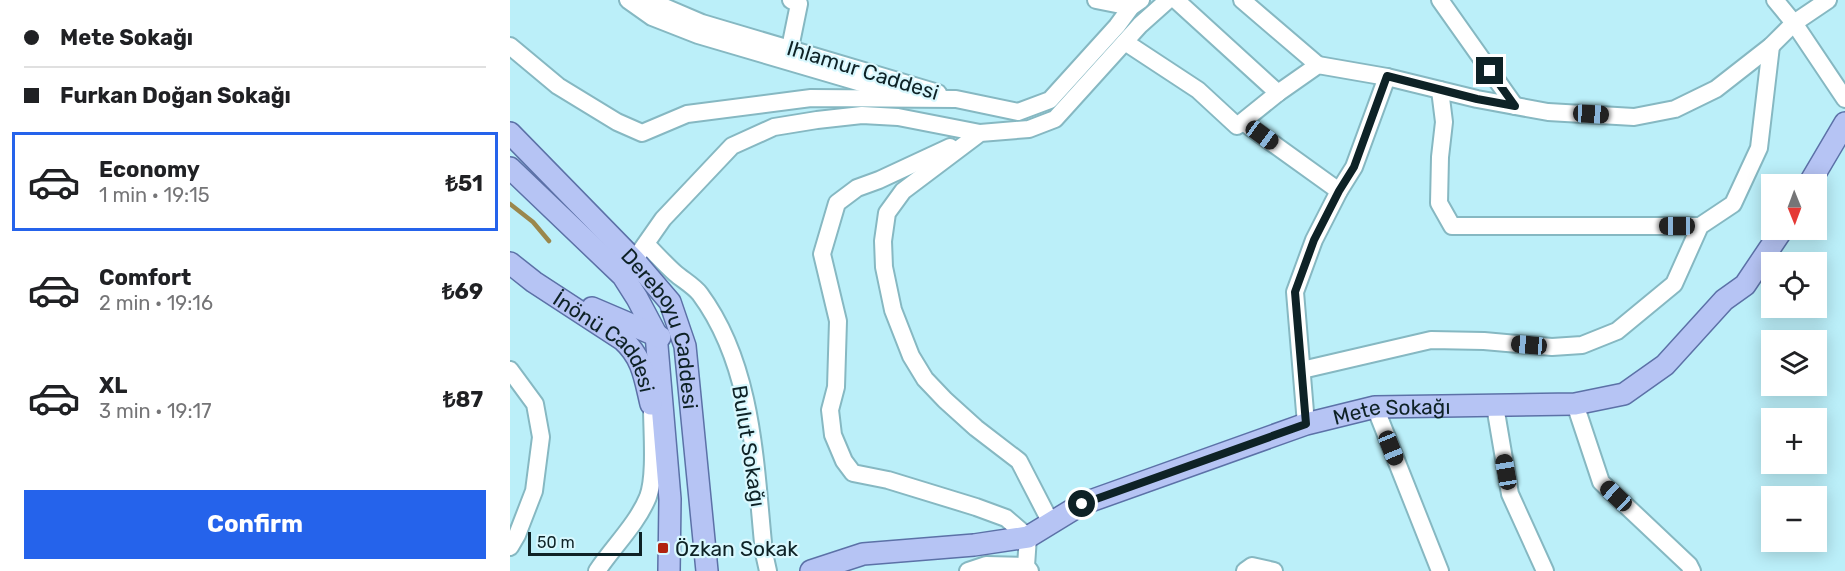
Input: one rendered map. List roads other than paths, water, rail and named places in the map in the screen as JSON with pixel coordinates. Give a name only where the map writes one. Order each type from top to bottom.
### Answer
[{"type":"main road","points":[[1815,174],[1845,123]]},
{"type":"main road","name":"Dereboyu Caddesi","points":[[510,133],[634,260],[670,302],[685,346],[707,571]]},
{"type":"main road","name":"Dereboyu Caddesi","points":[[510,168],[634,260],[637,298],[656,334],[669,480],[669,571]]},
{"type":"main road","name":"Mete Sokağı","points":[[811,571],[863,554],[1029,537],[1082,504],[1306,424],[1375,407],[1575,404],[1624,394],[1665,365],[1724,300],[1745,285],[1775,240]]},
{"type":"main road","points":[[596,309],[608,309],[618,305],[624,297],[634,260]]},
{"type":"main road","name":"İnönü Caddesi","points":[[510,263],[534,282],[623,340],[636,351],[644,374],[669,480]]},
{"type":"main road","points":[[534,282],[656,334],[686,360]]},
{"type":"street","name":"Ihlamur Caddesi","points":[[628,0],[652,17],[698,35],[875,87],[956,99]]},
{"type":"street","name":"Ihlamur Caddesi","points":[[648,0],[702,23],[956,99]]},
{"type":"street","points":[[790,0],[799,4],[790,48]]},
{"type":"street","points":[[1095,0],[1136,4]]},
{"type":"street","points":[[634,260],[663,219],[732,146],[774,127],[862,116],[898,117],[980,133],[1029,129],[1055,119],[1140,25],[1168,0]]},
{"type":"street","points":[[1176,0],[1278,93]]},
{"type":"street","points":[[1242,0],[1318,65],[1387,76],[1440,90],[1548,112],[1634,117],[1675,109],[1716,89],[1771,46],[1794,23],[1828,0]]},
{"type":"street","points":[[1440,0],[1515,106]]},
{"type":"street","points":[[1775,0],[1794,23],[1845,99]]},
{"type":"street","points":[[510,46],[558,86],[617,122],[642,133],[687,114],[811,98],[956,99],[1018,111],[1050,100],[1136,4]]},
{"type":"street","points":[[1125,42],[1198,90],[1240,124],[1339,191]]},
{"type":"street","points":[[1302,369],[1431,340],[1484,341],[1552,347],[1582,345],[1617,331],[1674,284],[1700,226],[1733,204],[1759,148],[1771,46]]},
{"type":"street","points":[[1240,124],[1318,65]]},
{"type":"street","points":[[1306,424],[1295,292],[1314,240],[1354,167],[1387,76]]},
{"type":"street","points":[[1440,90],[1444,122],[1440,157],[1439,203],[1452,226],[1700,226]]},
{"type":"street","points":[[980,133],[903,191],[893,203],[887,213],[883,241],[884,267],[893,310],[911,356],[925,379],[976,428],[1019,461],[1051,523]]},
{"type":"street","points":[[968,571],[986,566],[1028,568],[1029,537],[1006,518],[888,480],[853,473],[844,461],[833,435],[830,410],[836,387],[838,321],[822,254],[837,203],[857,188],[980,133]]},
{"type":"street","name":"Bulut Sokağı","points":[[634,260],[674,272],[699,292],[720,328],[735,361],[751,430],[764,553],[768,571]]},
{"type":"street","points":[[510,370],[535,404],[541,437],[534,491],[510,547]]},
{"type":"street","points":[[1575,404],[1601,482],[1689,565],[1692,571]]},
{"type":"street","points":[[1495,406],[1510,494],[1545,571]]},
{"type":"street","points":[[1375,407],[1440,571]]},
{"type":"street","points":[[597,571],[634,520],[648,496],[652,466],[652,408]]},
{"type":"street","points":[[1245,571],[1252,566],[1274,571]]},
{"type":"waterway","points":[[510,204],[533,222],[549,241]]},
{"type":"place","name":"Özkan Sokak","points":[[663,548]]}]
